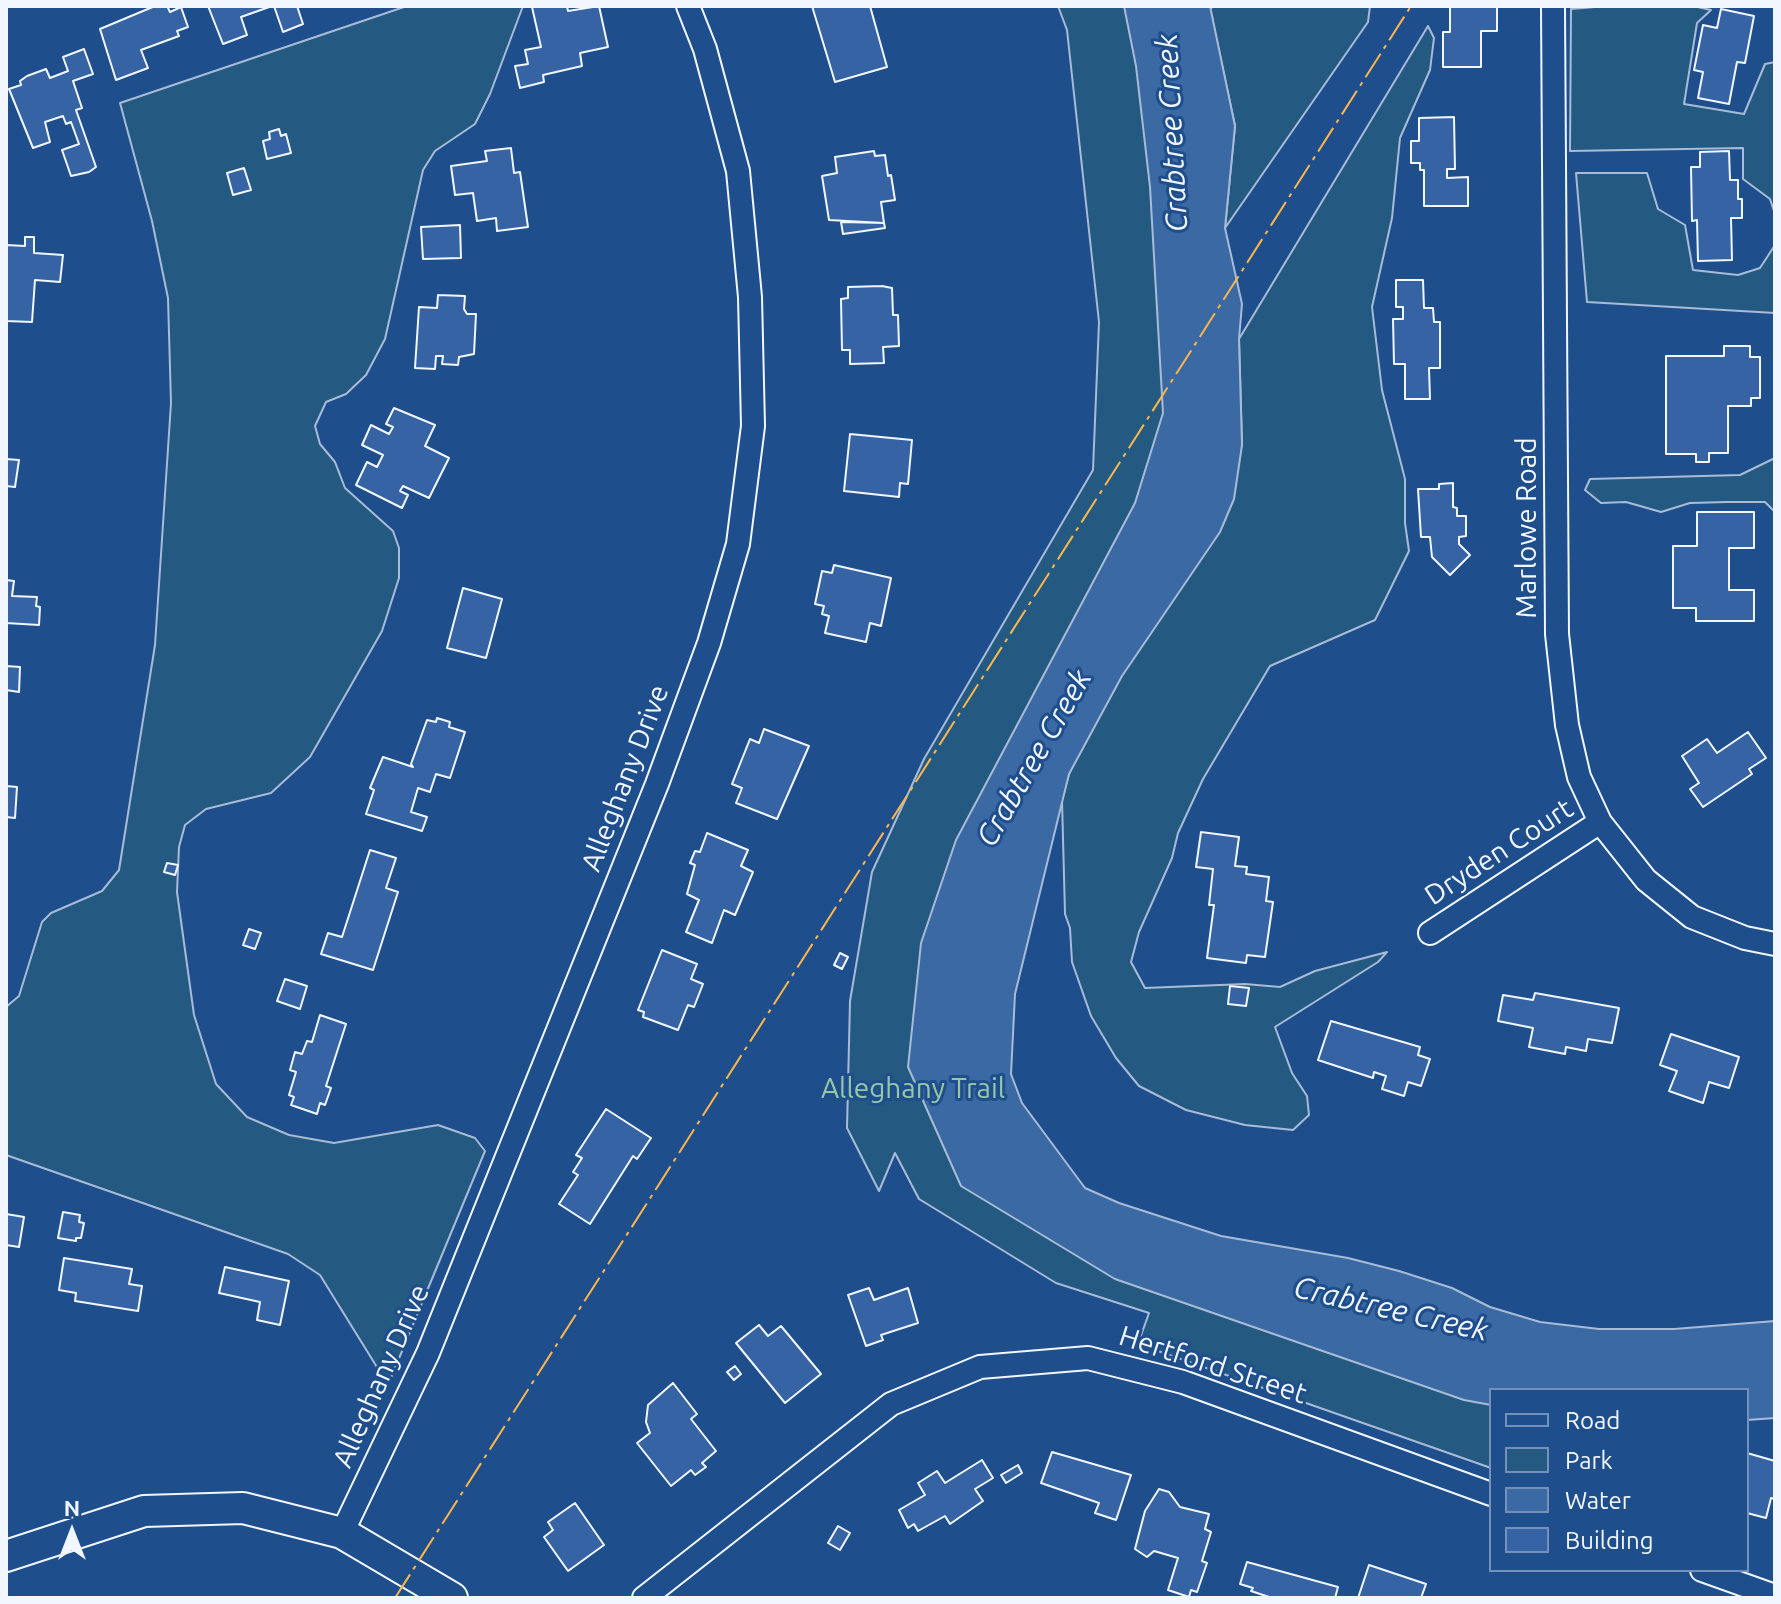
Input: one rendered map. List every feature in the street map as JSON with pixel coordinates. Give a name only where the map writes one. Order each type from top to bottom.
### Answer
[{"type":"street","name":"Alleghany Drive","points":[[342,1533],[428,1353],[657,784],[709,643],[738,544],[753,426],[748,281],[738,171],[705,49],[688,6]]},
{"type":"street","name":"Marlowe Road","points":[[1553,6],[1557,634],[1567,725],[1579,777],[1600,822],[1646,880],[1692,917],[1745,938],[1775,944]]},
{"type":"street","name":"Dryden Court","points":[[1430,933],[1600,822]]},
{"type":"street","name":"Hertford Street","points":[[644,1598],[891,1404],[980,1367],[1088,1358],[1183,1382],[1489,1493]]},
{"type":"street","points":[[6,1556],[144,1511],[243,1508],[342,1533],[452,1598]]},
{"type":"street","points":[[1708,1572],[1775,1596]]},
{"type":"green space","points":[[407,6],[523,6],[490,94],[475,124],[435,151],[423,170],[385,339],[366,375],[346,394],[326,402],[315,426],[320,444],[335,462],[345,488],[393,531],[399,548],[399,578],[382,631],[310,757],[271,793],[206,809],[185,825],[179,847],[177,892],[194,1015],[216,1084],[247,1117],[289,1135],[334,1143],[438,1125],[475,1138],[485,1151],[388,1385],[320,1275],[288,1254],[6,1155],[6,1007],[19,996],[42,922],[51,913],[102,891],[119,870],[155,645],[171,403],[168,298],[152,221],[120,103]]},
{"type":"green space","name":"Alleghany Trail","points":[[1058,6],[1164,6],[1200,326],[1025,807],[981,1115],[1088,1220],[1489,1389],[1489,1467],[1138,1344],[1149,1313],[1056,1283],[919,1199],[895,1153],[879,1191],[847,1128],[850,1001],[872,872],[924,759],[1093,470],[1099,322],[1067,30]]},
{"type":"green space","points":[[1214,6],[1370,6],[1368,22],[1225,228],[1235,126],[1210,9]]},
{"type":"green space","points":[[1693,6],[1711,10],[1697,23],[1684,104],[1744,114],[1765,64],[1775,62],[1775,214],[1770,199],[1743,179],[1743,148],[1570,151],[1571,9]]},
{"type":"green space","points":[[1428,26],[1434,38],[1430,70],[1400,138],[1392,218],[1372,307],[1382,390],[1405,479],[1405,523],[1409,551],[1375,620],[1270,666],[1203,779],[1139,932],[1131,962],[1145,988],[1245,984],[1280,987],[1315,971],[1387,952],[1378,962],[1275,1027],[1292,1073],[1307,1096],[1309,1115],[1293,1130],[1245,1125],[1186,1110],[1139,1086],[1116,1058],[1091,1016],[1072,962],[1070,928],[1065,914],[1062,800],[1069,774],[1098,715],[1242,445],[1239,339]]},
{"type":"green space","points":[[1576,173],[1647,173],[1658,209],[1685,225],[1693,270],[1738,275],[1760,268],[1775,245],[1775,313],[1587,302]]},
{"type":"green space","points":[[1775,458],[1775,512],[1765,502],[1727,502],[1690,503],[1661,512],[1626,502],[1601,503],[1585,490],[1590,479],[1740,475]]},
{"type":"water","name":"Crabtree Creek","points":[[1124,6],[1210,6],[1235,126],[1225,228],[1242,304],[1239,339],[1242,445],[1234,499],[1220,532],[1122,676],[1069,774],[1015,994],[1011,1074],[1022,1103],[1085,1188],[1119,1203],[1221,1236],[1348,1258],[1399,1271],[1452,1288],[1490,1307],[1540,1322],[1599,1329],[1674,1329],[1775,1321],[1775,1418],[1749,1420],[1749,1388],[1489,1388],[1489,1405],[1464,1400],[1115,1279],[961,1186],[908,1067],[921,943],[956,840],[1135,503],[1163,413],[1150,187],[1136,66]]},
{"type":"building","points":[[155,6],[167,6],[170,12],[181,7],[188,27],[177,31],[179,36],[141,50],[148,68],[116,80],[100,29]]},
{"type":"building","points":[[208,6],[272,6],[241,17],[247,35],[223,44]]},
{"type":"building","points":[[274,6],[297,6],[303,24],[283,32]]},
{"type":"building","points":[[567,6],[568,11],[599,6],[608,47],[580,53],[582,66],[543,75],[544,82],[520,88],[515,66],[528,64],[525,50],[541,47],[532,7]]},
{"type":"building","points":[[812,6],[870,6],[887,67],[835,82]]},
{"type":"building","points":[[1450,6],[1497,6],[1497,31],[1481,31],[1481,67],[1443,67],[1443,32],[1450,32]]},
{"type":"building","points":[[1721,9],[1754,16],[1745,63],[1737,62],[1729,104],[1698,98],[1703,72],[1694,70],[1703,25],[1717,28]]},
{"type":"building","points":[[84,49],[93,74],[73,81],[82,108],[76,110],[96,167],[71,176],[62,150],[79,144],[71,122],[66,124],[63,116],[45,122],[50,142],[33,148],[9,89],[21,85],[20,81],[27,76],[46,69],[50,78],[68,71],[63,57]]},
{"type":"building","points":[[1454,117],[1455,169],[1447,169],[1447,178],[1468,177],[1468,206],[1424,206],[1424,170],[1420,170],[1420,163],[1411,163],[1411,141],[1419,141],[1419,118]]},
{"type":"building","points":[[279,129],[281,136],[286,134],[291,153],[267,159],[263,141],[270,139],[269,132]]},
{"type":"building","points":[[511,148],[514,173],[520,172],[528,227],[497,231],[496,218],[477,221],[473,193],[455,195],[451,166],[487,161],[485,151]]},
{"type":"building","points":[[874,151],[875,156],[885,155],[895,200],[881,202],[884,223],[829,220],[822,176],[837,173],[835,157]]},
{"type":"building","points":[[1729,151],[1730,180],[1738,180],[1738,199],[1742,199],[1742,218],[1731,218],[1732,260],[1698,261],[1697,220],[1692,221],[1691,167],[1700,167],[1700,152]]},
{"type":"building","points":[[244,168],[251,190],[233,195],[227,173]]},
{"type":"building","points":[[841,222],[884,223],[885,228],[843,234]]},
{"type":"building","points":[[460,225],[461,258],[423,259],[421,227]]},
{"type":"building","points":[[25,237],[34,237],[34,253],[63,255],[60,282],[35,280],[32,322],[6,321],[6,245],[25,246]]},
{"type":"building","points":[[1396,280],[1423,280],[1424,308],[1433,308],[1434,322],[1440,322],[1440,368],[1429,368],[1430,399],[1405,399],[1405,364],[1394,364],[1393,319],[1403,319],[1403,307],[1396,307]]},
{"type":"building","points":[[848,287],[892,288],[893,315],[898,315],[899,346],[883,347],[884,363],[850,364],[850,350],[842,350],[841,299],[848,298]]},
{"type":"building","points":[[438,295],[465,296],[464,309],[467,314],[476,314],[474,354],[459,357],[458,365],[442,364],[443,356],[436,356],[435,369],[415,368],[419,307],[437,308]]},
{"type":"building","points":[[1724,346],[1750,346],[1750,357],[1760,357],[1760,398],[1751,398],[1751,406],[1728,406],[1728,453],[1709,453],[1709,462],[1696,462],[1696,454],[1666,454],[1666,356],[1724,356]]},
{"type":"building","points":[[394,408],[435,425],[425,446],[449,458],[429,498],[403,486],[400,491],[408,495],[402,508],[356,485],[367,462],[377,467],[383,455],[362,445],[371,425],[389,434],[393,427],[386,424]]},
{"type":"building","points":[[850,434],[912,440],[908,484],[900,483],[899,497],[844,491]]},
{"type":"building","points":[[6,459],[19,460],[15,487],[6,486]]},
{"type":"building","points":[[1453,483],[1453,507],[1457,508],[1457,516],[1466,516],[1466,536],[1459,537],[1459,544],[1470,555],[1450,575],[1432,557],[1430,537],[1421,537],[1418,489],[1439,489],[1439,484]]},
{"type":"building","points":[[1697,512],[1754,512],[1754,548],[1729,548],[1729,590],[1754,590],[1754,621],[1696,621],[1696,608],[1673,608],[1673,546],[1697,546]]},
{"type":"building","points":[[834,565],[891,578],[881,626],[870,623],[866,642],[825,633],[829,616],[822,614],[824,606],[815,604],[822,571],[832,573]]},
{"type":"building","points":[[6,580],[14,581],[12,596],[37,597],[39,625],[6,623]]},
{"type":"building","points":[[463,588],[502,599],[486,658],[447,648]]},
{"type":"building","points":[[6,666],[20,667],[19,692],[6,690]]},
{"type":"building","points":[[437,718],[450,722],[449,727],[465,732],[450,778],[436,774],[430,792],[418,788],[411,812],[427,817],[422,831],[366,814],[374,790],[370,788],[383,757],[413,767],[411,764],[427,720],[436,722]]},
{"type":"building","points":[[764,729],[809,746],[777,819],[736,803],[742,788],[732,784],[750,739],[759,743]]},
{"type":"building","points":[[1748,732],[1766,758],[1749,769],[1752,774],[1703,807],[1690,789],[1699,783],[1682,756],[1707,739],[1717,753]]},
{"type":"building","points":[[6,786],[17,787],[15,818],[6,817]]},
{"type":"building","points":[[1201,832],[1239,837],[1235,866],[1247,867],[1246,874],[1269,877],[1266,901],[1273,902],[1265,957],[1247,955],[1246,963],[1207,958],[1214,905],[1209,905],[1213,869],[1196,867]]},
{"type":"building","points":[[707,833],[748,850],[741,866],[753,872],[735,915],[724,910],[712,943],[686,932],[699,900],[687,894],[695,865],[690,863],[695,851],[700,852]]},
{"type":"building","points":[[370,850],[396,858],[386,888],[398,892],[373,970],[321,954],[328,933],[342,937]]},
{"type":"building","points":[[167,863],[178,865],[175,875],[164,872]]},
{"type":"building","points":[[249,929],[261,933],[255,949],[243,945]]},
{"type":"building","points":[[662,950],[697,964],[691,979],[703,984],[694,1007],[688,1005],[678,1030],[643,1017],[644,1012],[638,1010]]},
{"type":"building","points":[[840,953],[848,957],[842,969],[834,965]]},
{"type":"building","points":[[285,979],[307,986],[300,1009],[277,1001]]},
{"type":"building","points":[[1230,986],[1249,988],[1246,1006],[1228,1004]]},
{"type":"building","points":[[1535,993],[1619,1008],[1612,1043],[1588,1039],[1586,1051],[1566,1047],[1565,1054],[1529,1047],[1533,1028],[1498,1021],[1503,995],[1533,1000]]},
{"type":"building","points":[[320,1015],[346,1024],[326,1086],[331,1088],[325,1105],[320,1103],[317,1114],[291,1105],[294,1097],[289,1095],[296,1072],[290,1070],[295,1052],[302,1054],[307,1041],[312,1042]]},
{"type":"building","points":[[1331,1021],[1420,1047],[1418,1055],[1430,1059],[1421,1086],[1408,1082],[1404,1096],[1382,1089],[1386,1076],[1374,1072],[1373,1078],[1318,1060]]},
{"type":"building","points":[[1671,1034],[1739,1057],[1729,1088],[1709,1082],[1703,1103],[1669,1091],[1677,1071],[1660,1065]]},
{"type":"building","points":[[606,1109],[651,1138],[637,1159],[633,1156],[590,1224],[559,1204],[578,1175],[573,1172],[582,1158],[576,1155]]},
{"type":"building","points":[[63,1212],[80,1215],[79,1222],[84,1223],[81,1238],[76,1238],[76,1241],[58,1238]]},
{"type":"building","points":[[6,1214],[24,1217],[19,1247],[6,1245]]},
{"type":"building","points":[[64,1258],[132,1269],[129,1284],[142,1286],[138,1311],[75,1301],[76,1293],[59,1290]]},
{"type":"building","points":[[225,1267],[289,1281],[280,1325],[257,1320],[260,1302],[219,1293]]},
{"type":"building","points":[[869,1288],[874,1300],[908,1288],[918,1323],[881,1335],[883,1340],[866,1346],[848,1295]]},
{"type":"building","points":[[759,1325],[768,1336],[781,1326],[821,1374],[785,1403],[736,1343]]},
{"type":"building","points":[[735,1366],[741,1374],[734,1380],[727,1372]]},
{"type":"building","points":[[673,1383],[697,1414],[691,1419],[716,1451],[702,1463],[706,1467],[695,1475],[691,1470],[671,1486],[637,1443],[650,1433],[646,1422],[648,1405]]},
{"type":"building","points":[[1052,1452],[1131,1475],[1116,1520],[1095,1513],[1099,1503],[1041,1483]]},
{"type":"building","points":[[1749,1454],[1775,1461],[1775,1499],[1771,1498],[1766,1518],[1749,1514]]},
{"type":"building","points":[[982,1460],[993,1478],[975,1489],[983,1501],[950,1524],[945,1516],[918,1531],[914,1524],[908,1528],[899,1510],[925,1495],[918,1483],[937,1471],[945,1483]]},
{"type":"building","points":[[1018,1465],[1022,1473],[1006,1483],[1001,1475]]},
{"type":"building","points":[[1159,1489],[1169,1492],[1180,1507],[1209,1514],[1205,1529],[1211,1532],[1202,1561],[1207,1563],[1197,1592],[1191,1590],[1189,1597],[1168,1590],[1178,1558],[1154,1551],[1147,1557],[1135,1549],[1145,1511]]},
{"type":"building","points":[[575,1503],[604,1545],[568,1571],[544,1537],[553,1530],[548,1522]]},
{"type":"building","points":[[838,1526],[850,1533],[840,1550],[828,1543]]},
{"type":"building","points":[[1247,1562],[1338,1587],[1335,1598],[1272,1598],[1251,1591],[1253,1588],[1240,1584]]},
{"type":"building","points":[[1369,1565],[1426,1584],[1421,1598],[1358,1598]]},
{"type":"power","points":[[395,1598],[1411,6]]}]
